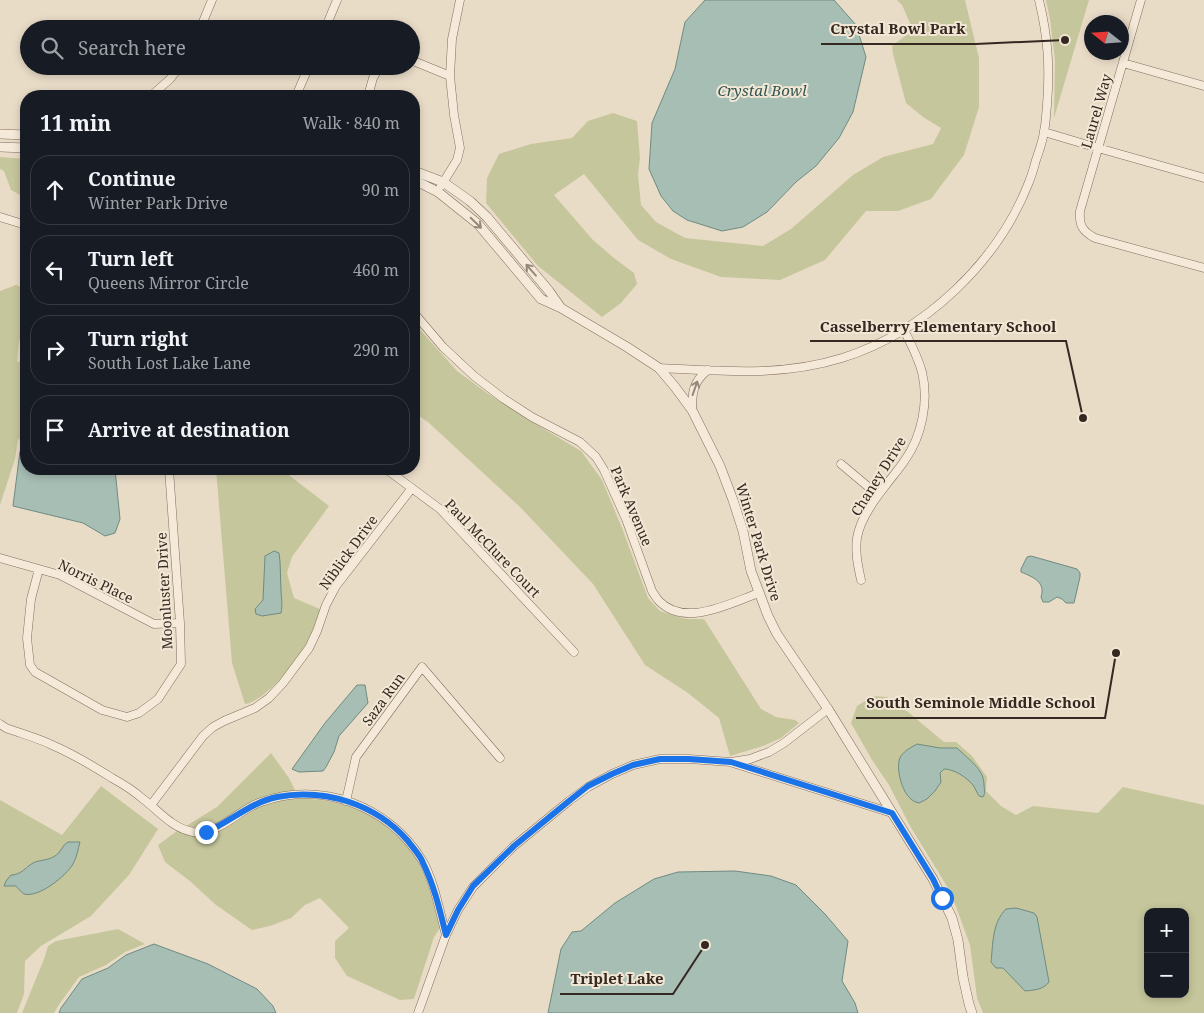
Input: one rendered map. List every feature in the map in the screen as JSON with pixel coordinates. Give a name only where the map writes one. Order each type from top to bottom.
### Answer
[{"type":"street","points":[[204,20],[212,0]]},
{"type":"street","points":[[329,20],[337,0]]},
{"type":"street","points":[[438,192],[457,160],[460,148],[450,76],[452,39],[460,0]]},
{"type":"street","points":[[659,368],[747,372],[777,371],[842,358],[904,330],[942,302],[966,280],[1000,236],[1016,210],[1029,182],[1044,132],[1049,61],[1039,0]]},
{"type":"street","name":"Laurel Way","points":[[1141,0],[1079,220],[1087,234],[1095,238],[1204,268]]},
{"type":"street","points":[[1123,63],[1204,86]]},
{"type":"street","points":[[420,64],[450,76]]},
{"type":"street","points":[[158,90],[172,75]]},
{"type":"street","points":[[299,90],[305,75]]},
{"type":"street","points":[[370,90],[375,75]]},
{"type":"street","points":[[1044,132],[1204,178]]},
{"type":"street","points":[[0,134],[20,135]]},
{"type":"street","points":[[0,147],[20,148]]},
{"type":"street","name":"Winter Park Drive","points":[[420,173],[443,182],[470,201],[487,217],[561,308]]},
{"type":"street","name":"Winter Park Drive","points":[[420,183],[438,192],[478,224],[541,299],[561,308],[628,347],[659,368],[692,410],[720,466],[733,500],[743,531],[751,571],[768,616],[933,879],[952,918],[972,1013]]},
{"type":"street","points":[[0,217],[20,223]]},
{"type":"street","name":"Park Avenue","points":[[420,320],[443,346],[482,382],[532,417],[580,442],[596,457],[604,470],[626,519],[652,591],[659,601],[670,608],[684,613],[698,613],[759,593]]},
{"type":"street","name":"Chaney Drive","points":[[860,580],[856,553],[857,537],[863,519],[878,495],[905,460],[916,441],[922,420],[924,395],[922,374],[916,354],[904,330]]},
{"type":"street","points":[[692,410],[692,394],[696,383],[701,375],[708,370]]},
{"type":"street","points":[[841,464],[878,495]]},
{"type":"street","name":"Moonluster Drive","points":[[39,569],[31,599],[27,638],[30,665],[35,672],[102,710],[128,717],[139,713],[158,699],[181,664],[180,623],[169,475]]},
{"type":"street","name":"Paul McClure Court","points":[[394,475],[440,509],[574,652]]},
{"type":"street","name":"Niblick Drive","points":[[151,805],[203,736],[224,721],[255,708],[269,698],[283,683],[309,648],[326,605],[336,586],[412,488]]},
{"type":"street","name":"Norris Place","points":[[0,558],[60,575],[154,624],[180,623]]},
{"type":"street","name":"Saza Run","points":[[346,801],[356,757],[422,667],[500,758]]},
{"type":"street","points":[[418,1013],[446,935],[458,910],[473,886],[514,846],[588,786],[633,765],[660,759],[731,762],[750,759],[769,752],[784,743],[828,709]]},
{"type":"street","points":[[0,724],[6,728],[53,745],[113,778],[151,805],[166,819],[180,828],[194,832],[206,832],[258,803],[276,797],[298,794],[322,796],[346,801],[365,808],[384,819],[400,832],[423,861],[446,935]]},
{"type":"street","points":[[731,762],[892,813]]},
{"type":"green space","points":[[897,0],[965,0],[979,58],[979,107],[964,155],[931,199],[898,211],[866,211],[825,260],[780,280],[721,277],[671,259],[638,240],[584,174],[554,195],[593,240],[634,273],[637,284],[621,303],[602,317],[538,266],[486,203],[487,178],[499,154],[531,144],[572,138],[588,121],[613,113],[637,121],[640,158],[638,174],[641,205],[656,222],[685,238],[763,246],[791,229],[853,175],[883,157],[933,144],[941,128],[923,117],[906,103],[893,54],[892,46],[913,30],[902,5]]},
{"type":"green space","points":[[1046,0],[1089,0],[1054,118],[1055,60]]},
{"type":"green space","points":[[0,157],[20,159],[20,195],[11,190],[4,171],[0,169]]},
{"type":"green space","points":[[16,285],[20,287],[20,340],[17,362],[20,361],[20,440],[18,439],[15,459],[0,505],[0,291]]},
{"type":"green space","points":[[420,330],[457,371],[487,393],[581,451],[602,480],[648,598],[660,611],[686,619],[704,619],[761,709],[776,717],[795,720],[799,723],[781,738],[763,746],[730,756],[719,718],[688,693],[645,665],[593,584],[521,508],[420,416]]},
{"type":"green space","points":[[216,475],[289,475],[329,506],[292,557],[287,573],[294,598],[320,609],[316,624],[293,663],[275,685],[255,700],[245,704],[232,663]]},
{"type":"green space","points":[[873,696],[887,697],[944,742],[956,742],[972,756],[987,777],[986,791],[1001,806],[1016,815],[1033,806],[1098,813],[1123,787],[1204,805],[1204,1013],[983,1013],[977,998],[970,945],[951,893],[851,723],[857,706]]},
{"type":"green space","points":[[271,753],[297,791],[260,798],[214,824],[196,827],[186,826],[217,807]]},
{"type":"green space","points":[[101,786],[158,829],[129,875],[91,916],[41,946],[25,961],[24,994],[17,1013],[0,1013],[0,800],[62,835]]},
{"type":"green space","points":[[299,798],[337,803],[365,813],[390,829],[410,850],[418,862],[428,886],[440,928],[434,937],[414,999],[400,1000],[347,976],[335,958],[335,941],[349,928],[320,898],[305,905],[291,918],[252,930],[216,905],[165,862],[158,845],[177,831],[190,835],[202,836],[211,834],[228,827],[265,805]]},
{"type":"green space","points":[[118,929],[145,944],[125,952],[106,965],[79,977],[54,1013],[22,1013],[48,946],[56,941]]},
{"type":"water","name":"Crystal Bowl","points":[[705,0],[834,0],[856,25],[866,57],[853,112],[839,138],[816,166],[796,182],[767,212],[743,227],[722,231],[687,220],[673,211],[661,196],[649,169],[652,123],[675,69],[685,22]]},
{"type":"water","points":[[20,451],[20,475],[116,475],[120,519],[115,533],[105,536],[83,523],[13,506]]},
{"type":"water","points":[[274,551],[279,553],[280,558],[281,613],[262,616],[256,614],[255,609],[263,600],[265,556]]},
{"type":"water","points":[[1031,556],[1077,569],[1080,577],[1074,603],[1066,603],[1057,597],[1049,602],[1043,602],[1040,584],[1034,578],[1021,572],[1027,557]]},
{"type":"water","points":[[357,685],[365,685],[368,703],[339,736],[334,752],[323,771],[299,772],[292,769],[325,723]]},
{"type":"water","points":[[917,744],[940,748],[957,748],[981,773],[985,791],[983,797],[979,796],[973,785],[963,776],[952,770],[944,769],[940,773],[941,782],[927,799],[919,803],[911,799],[901,783],[899,760],[903,754]]},
{"type":"water","points":[[68,842],[80,842],[76,859],[70,869],[51,885],[37,893],[30,894],[24,894],[16,886],[4,886],[11,875],[18,874],[35,862],[55,856]]},
{"type":"water","points":[[735,871],[771,876],[796,885],[825,914],[848,941],[842,981],[855,1003],[858,1013],[548,1013],[561,949],[572,932],[581,931],[615,903],[654,879],[678,872]]},
{"type":"water","points":[[1016,908],[1034,913],[1037,917],[1049,982],[1044,987],[1038,989],[1025,991],[1003,968],[996,968],[991,962],[994,934],[998,921],[1006,909]]},
{"type":"water","points":[[154,944],[208,964],[257,989],[273,1006],[276,1013],[59,1013],[82,979],[108,968],[126,955]]},
{"type":"place","name":"Crystal Bowl Park","points":[[1065,40]]},
{"type":"place","name":"Casselberry Elementary School","points":[[1083,418]]},
{"type":"place","name":"South Seminole Middle School","points":[[1116,653]]},
{"type":"place","name":"Triplet Lake","points":[[705,945]]},
{"type":"route","points":[[206,832],[258,803],[276,797],[298,794],[322,796],[346,801],[365,808],[384,819],[400,832],[423,861],[446,935],[458,910],[473,886],[490,868],[588,786],[633,765],[660,759],[731,762],[892,813],[933,879],[942,898]]}]
